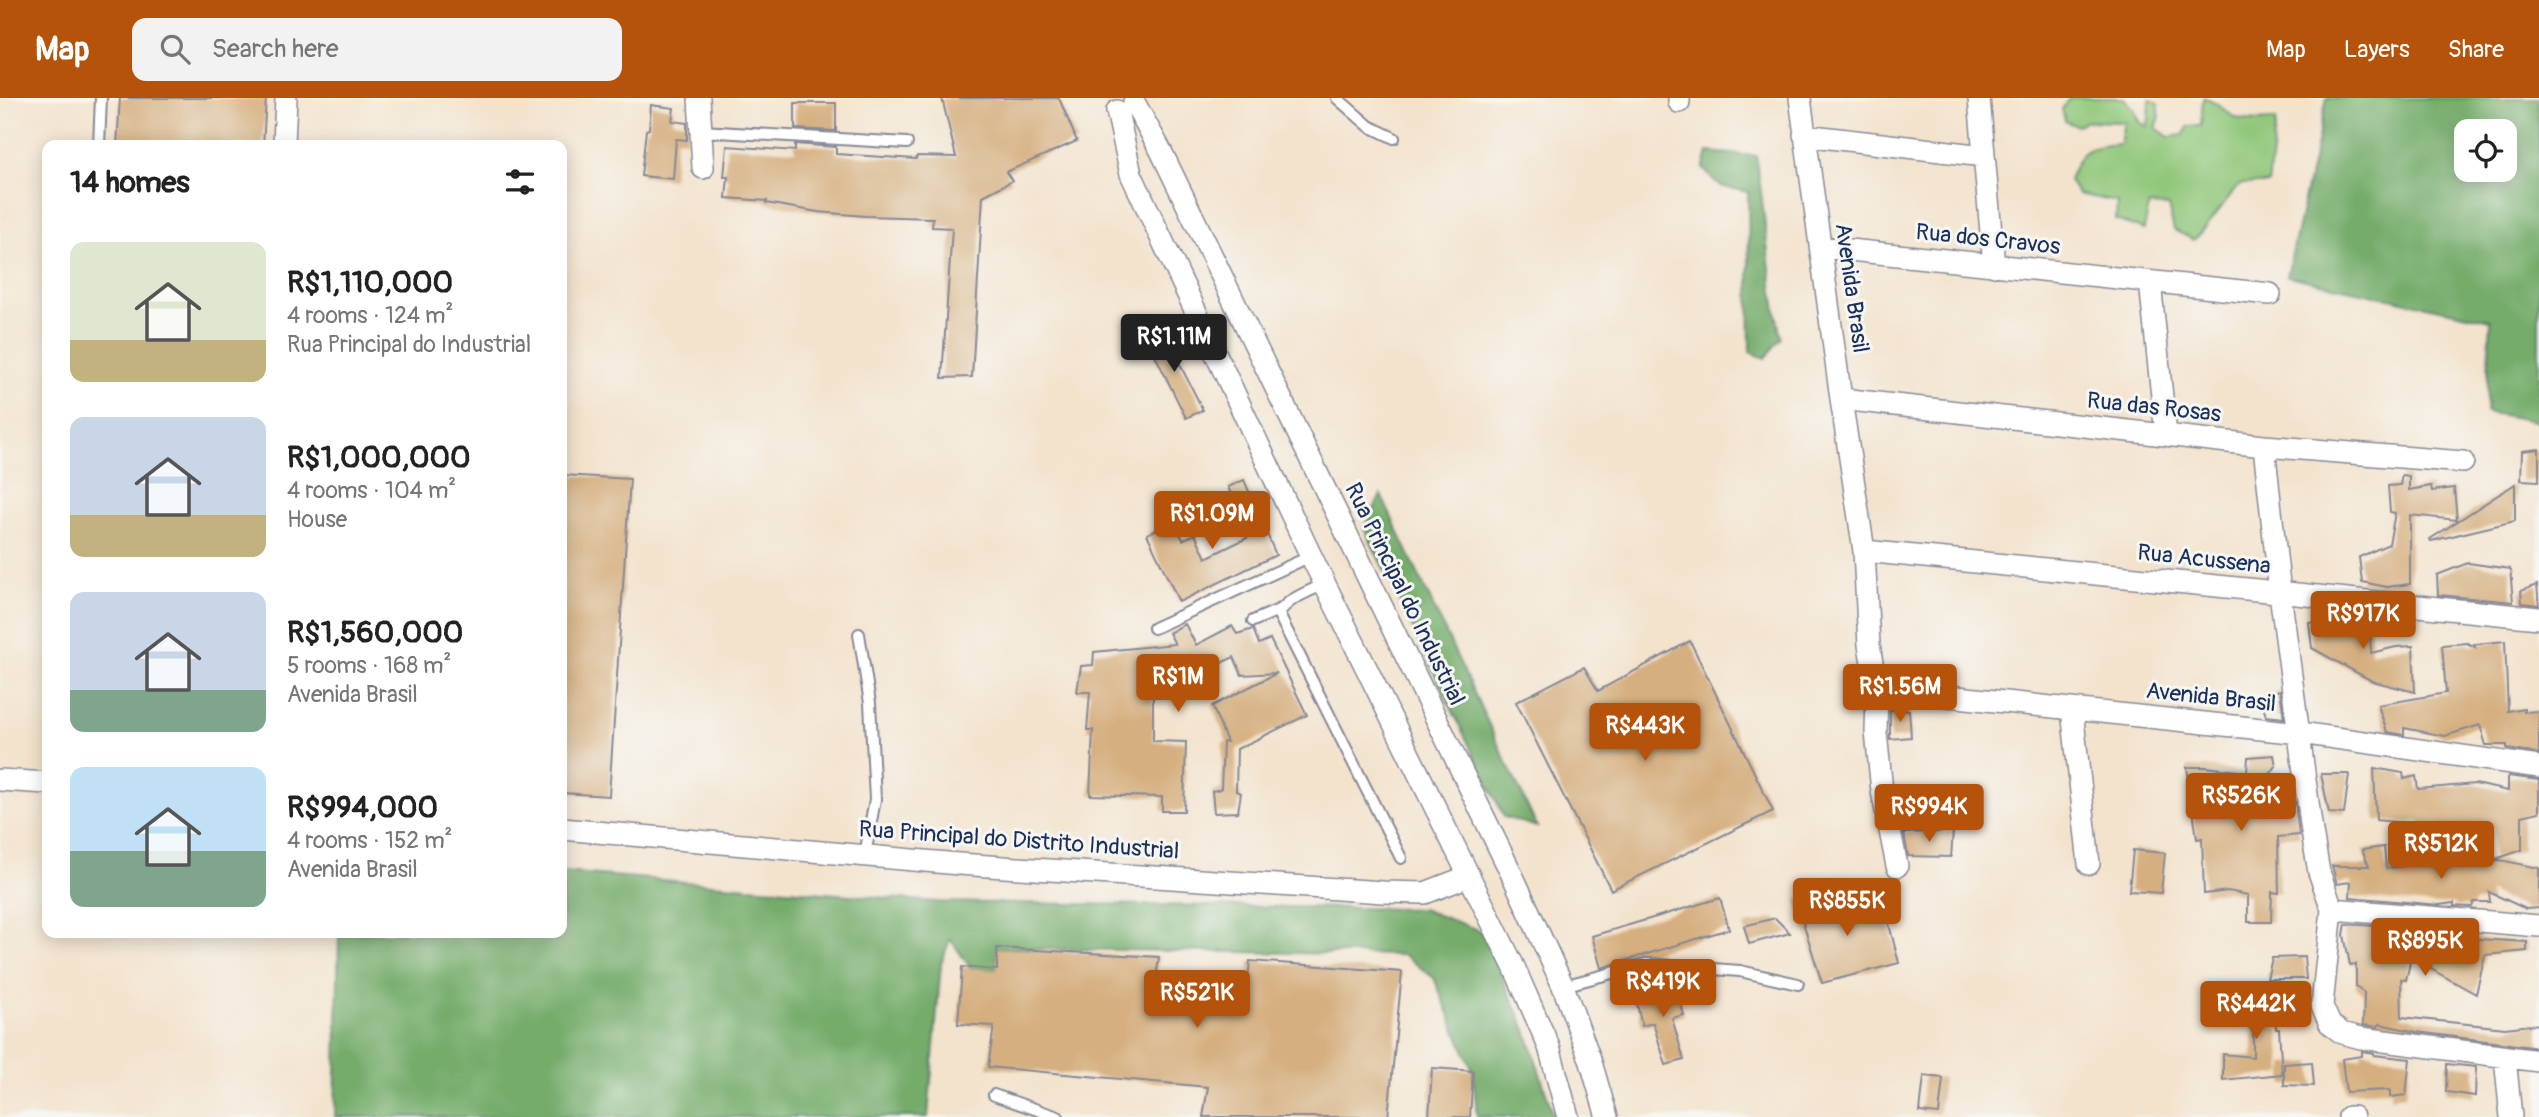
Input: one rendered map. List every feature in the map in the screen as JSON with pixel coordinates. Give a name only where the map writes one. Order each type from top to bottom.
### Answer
[{"type":"street","points":[[284,140],[286,98]]},
{"type":"street","points":[[699,98],[703,168]]},
{"type":"street","name":"Avenida Brasil","points":[[1800,98],[1840,399],[1864,551],[1869,645],[1877,692],[1876,733],[1882,791],[1897,866]]},
{"type":"street","points":[[1979,98],[1994,266]]},
{"type":"street","name":"Rua Principal do Industrial","points":[[1568,1117],[1549,1047],[1469,876],[1324,584],[1131,174],[1125,107],[1161,151],[1515,881],[1563,986],[1590,1059],[1607,1117]]},
{"type":"street","points":[[1804,135],[1984,156]]},
{"type":"street","points":[[1131,174],[1161,151]]},
{"type":"street","name":"Rua dos Cravos","points":[[1821,247],[2270,294]]},
{"type":"street","points":[[2150,282],[2166,435]]},
{"type":"street","name":"Rua das Rosas","points":[[1840,399],[2264,446],[2463,461]]},
{"type":"street","points":[[2264,446],[2280,593],[2314,845],[2319,872],[2332,909],[2322,1006],[2330,1024],[2342,1032],[2361,1038],[2539,1061]]},
{"type":"street","name":"Rua Acussena","points":[[1864,551],[2539,618]]},
{"type":"street","name":"Avenida Brasil","points":[[1877,692],[1900,691],[2300,733],[2539,767]]},
{"type":"street","points":[[2072,710],[2089,864]]},
{"type":"street","points":[[0,780],[42,783]]},
{"type":"street","name":"Rua Principal do Distrito Industrial","points":[[567,829],[986,866],[1425,893],[1469,876]]},
{"type":"street","points":[[2332,909],[2539,926]]},
{"type":"street","points":[[2505,1057],[2511,1117]]},
{"type":"lane","points":[[99,140],[101,98]]},
{"type":"lane","points":[[1337,98],[1369,126],[1394,138]]},
{"type":"lane","points":[[701,131],[907,143]]},
{"type":"lane","points":[[1154,628],[1311,556]]},
{"type":"lane","points":[[1253,621],[1281,609],[1324,584]]},
{"type":"lane","points":[[1281,609],[1279,615],[1401,858]]},
{"type":"lane","points":[[859,634],[870,703],[875,800],[865,855]]},
{"type":"lane","points":[[1563,986],[1646,964],[1740,971],[1798,984]]},
{"type":"lane","points":[[994,1095],[1058,1117]]},
{"type":"green space","points":[[2069,98],[2124,98],[2134,109],[2139,122],[2147,126],[2150,99],[2158,104],[2160,118],[2156,128],[2169,137],[2183,135],[2189,126],[2201,126],[2203,98],[2212,100],[2240,120],[2276,120],[2268,184],[2240,184],[2194,240],[2174,230],[2168,206],[2149,205],[2144,230],[2116,220],[2117,202],[2078,194],[2069,181],[2077,162],[2086,151],[2120,144],[2124,122],[2086,121],[2077,126],[2065,121],[2062,109]]},
{"type":"green space","points":[[2327,98],[2539,98],[2539,422],[2486,412],[2491,320],[2287,276]]},
{"type":"green space","points":[[1708,152],[1756,156],[1781,338],[1765,358],[1750,352],[1748,192],[1720,186],[1703,169]]},
{"type":"green space","points":[[1381,495],[1537,827],[1504,817],[1364,528]]},
{"type":"green space","points":[[567,872],[938,902],[1422,909],[1481,931],[1526,1030],[1554,1117],[1477,1117],[1473,1071],[1434,978],[1404,955],[997,948],[997,970],[971,968],[950,939],[941,964],[928,1117],[335,1117],[339,938],[567,938]]},
{"type":"building","points":[[120,98],[266,98],[263,140],[117,140]]},
{"type":"building","points":[[942,98],[1059,98],[1077,141],[1006,172],[1012,181],[983,196],[972,377],[942,378],[952,228],[932,227],[933,218],[818,212],[766,203],[767,201],[726,198],[728,177],[724,177],[727,146],[795,151],[795,144],[836,147],[836,154],[916,159],[917,156],[956,157]]},
{"type":"building","points":[[795,103],[836,103],[836,131],[795,129]]},
{"type":"building","points":[[651,105],[674,108],[672,121],[687,123],[687,140],[676,139],[673,179],[641,176]]},
{"type":"building","points":[[1162,329],[1203,410],[1186,418],[1146,337]]},
{"type":"building","points":[[2539,449],[2539,481],[2521,480],[2522,451]]},
{"type":"building","points":[[567,475],[630,479],[609,796],[567,793]]},
{"type":"building","points":[[2402,475],[2409,476],[2409,490],[2431,486],[2432,491],[2454,488],[2457,520],[2410,515],[2410,584],[2387,587],[2362,582],[2359,557],[2389,544],[2395,513],[2390,512],[2388,486],[2400,485]]},
{"type":"building","points":[[1244,480],[1276,555],[1179,602],[1147,534],[1174,521],[1183,540],[1195,534],[1206,558],[1249,537],[1228,487]]},
{"type":"building","points":[[2515,484],[2515,521],[2431,541],[2430,539]]},
{"type":"building","points":[[2468,563],[2510,569],[2513,602],[2438,595],[2437,575]]},
{"type":"building","points":[[2537,585],[2539,605],[2522,603],[2521,591]]},
{"type":"building","points":[[2369,614],[2371,653],[2413,646],[2415,692],[2372,681],[2312,648],[2309,622],[2332,622],[2332,617]]},
{"type":"building","points":[[1185,624],[1196,645],[1232,626],[1237,634],[1253,629],[1259,644],[1270,639],[1307,715],[1237,749],[1236,791],[1241,793],[1238,812],[1214,813],[1212,791],[1221,789],[1223,742],[1227,742],[1212,706],[1277,673],[1242,675],[1234,657],[1203,671],[1205,678],[1169,680],[1153,685],[1153,741],[1186,742],[1184,811],[1162,811],[1162,797],[1090,795],[1093,730],[1087,730],[1090,692],[1077,692],[1081,666],[1093,665],[1094,652],[1175,644],[1169,633]]},
{"type":"building","points":[[1690,641],[1773,811],[1611,890],[1516,702],[1584,667],[1598,691]]},
{"type":"building","points":[[2505,641],[2508,711],[2524,708],[2524,712],[2539,711],[2539,754],[2507,749],[2507,745],[2486,745],[2480,725],[2445,736],[2404,728],[2404,735],[2387,732],[2378,705],[2446,693],[2442,645],[2467,643],[2475,647],[2474,644]]},
{"type":"building","points":[[2280,690],[2284,718],[2266,716],[2260,696]]},
{"type":"building","points":[[1890,710],[1909,710],[1911,737],[1890,739]]},
{"type":"building","points":[[2274,755],[2276,766],[2247,805],[2295,802],[2299,835],[2278,837],[2279,893],[2272,892],[2271,922],[2248,922],[2248,895],[2228,891],[2204,894],[2202,838],[2197,839],[2187,767],[2247,772],[2248,757]]},
{"type":"building","points":[[2374,768],[2403,773],[2404,779],[2416,776],[2418,789],[2475,784],[2508,791],[2508,776],[2539,780],[2539,812],[2522,816],[2522,850],[2493,860],[2494,828],[2487,829],[2487,823],[2459,830],[2418,821],[2406,823],[2376,820]]},
{"type":"building","points":[[2321,774],[2349,774],[2344,814],[2329,813]]},
{"type":"building","points":[[1953,831],[1951,857],[1908,856],[1904,833]]},
{"type":"building","points":[[2384,847],[2386,869],[2423,862],[2422,857],[2440,851],[2442,867],[2500,860],[2539,868],[2539,908],[2526,909],[2489,892],[2490,902],[2474,902],[2472,907],[2454,906],[2454,903],[2439,905],[2350,897],[2351,882],[2337,884],[2332,866],[2369,866],[2362,850]]},
{"type":"building","points":[[2133,850],[2165,853],[2161,893],[2129,891]]},
{"type":"building","points":[[1824,891],[1832,915],[1883,901],[1899,963],[1822,983],[1796,900]]},
{"type":"building","points":[[1720,898],[1729,929],[1601,968],[1592,936]]},
{"type":"building","points":[[1775,918],[1790,933],[1749,944],[1744,926]]},
{"type":"building","points":[[2346,924],[2390,927],[2412,931],[2412,935],[2527,942],[2527,951],[2485,955],[2476,994],[2411,958],[2406,980],[2401,979],[2402,1017],[2505,1028],[2539,1024],[2539,1048],[2417,1032],[2379,1024],[2378,1027],[2363,1025],[2364,993],[2356,987],[2356,964],[2350,965],[2344,935]]},
{"type":"building","points":[[997,948],[1159,957],[1155,985],[1247,990],[1250,961],[1402,972],[1388,1117],[1203,1117],[1208,1087],[988,1067],[994,1026],[958,1024],[962,967],[997,970]]},
{"type":"building","points":[[2304,957],[2306,979],[2267,979],[2272,958]]},
{"type":"building","points":[[1676,985],[1684,1015],[1672,1018],[1684,1060],[1666,1065],[1653,1023],[1642,1026],[1635,996]]},
{"type":"building","points":[[2274,997],[2282,1074],[2223,1080],[2223,1054],[2253,1057],[2253,1020],[2223,1024],[2238,999]]},
{"type":"building","points":[[2362,1051],[2410,1059],[2406,1095],[2390,1097],[2390,1090],[2346,1092],[2342,1059],[2362,1056]]},
{"type":"building","points":[[2312,1062],[2314,1086],[2284,1085],[2284,1064]]},
{"type":"building","points":[[2447,1064],[2476,1067],[2475,1096],[2446,1092]]},
{"type":"building","points":[[1432,1068],[1473,1071],[1470,1117],[1429,1117]]},
{"type":"building","points":[[1924,1076],[1943,1078],[1939,1114],[1920,1112]]}]
